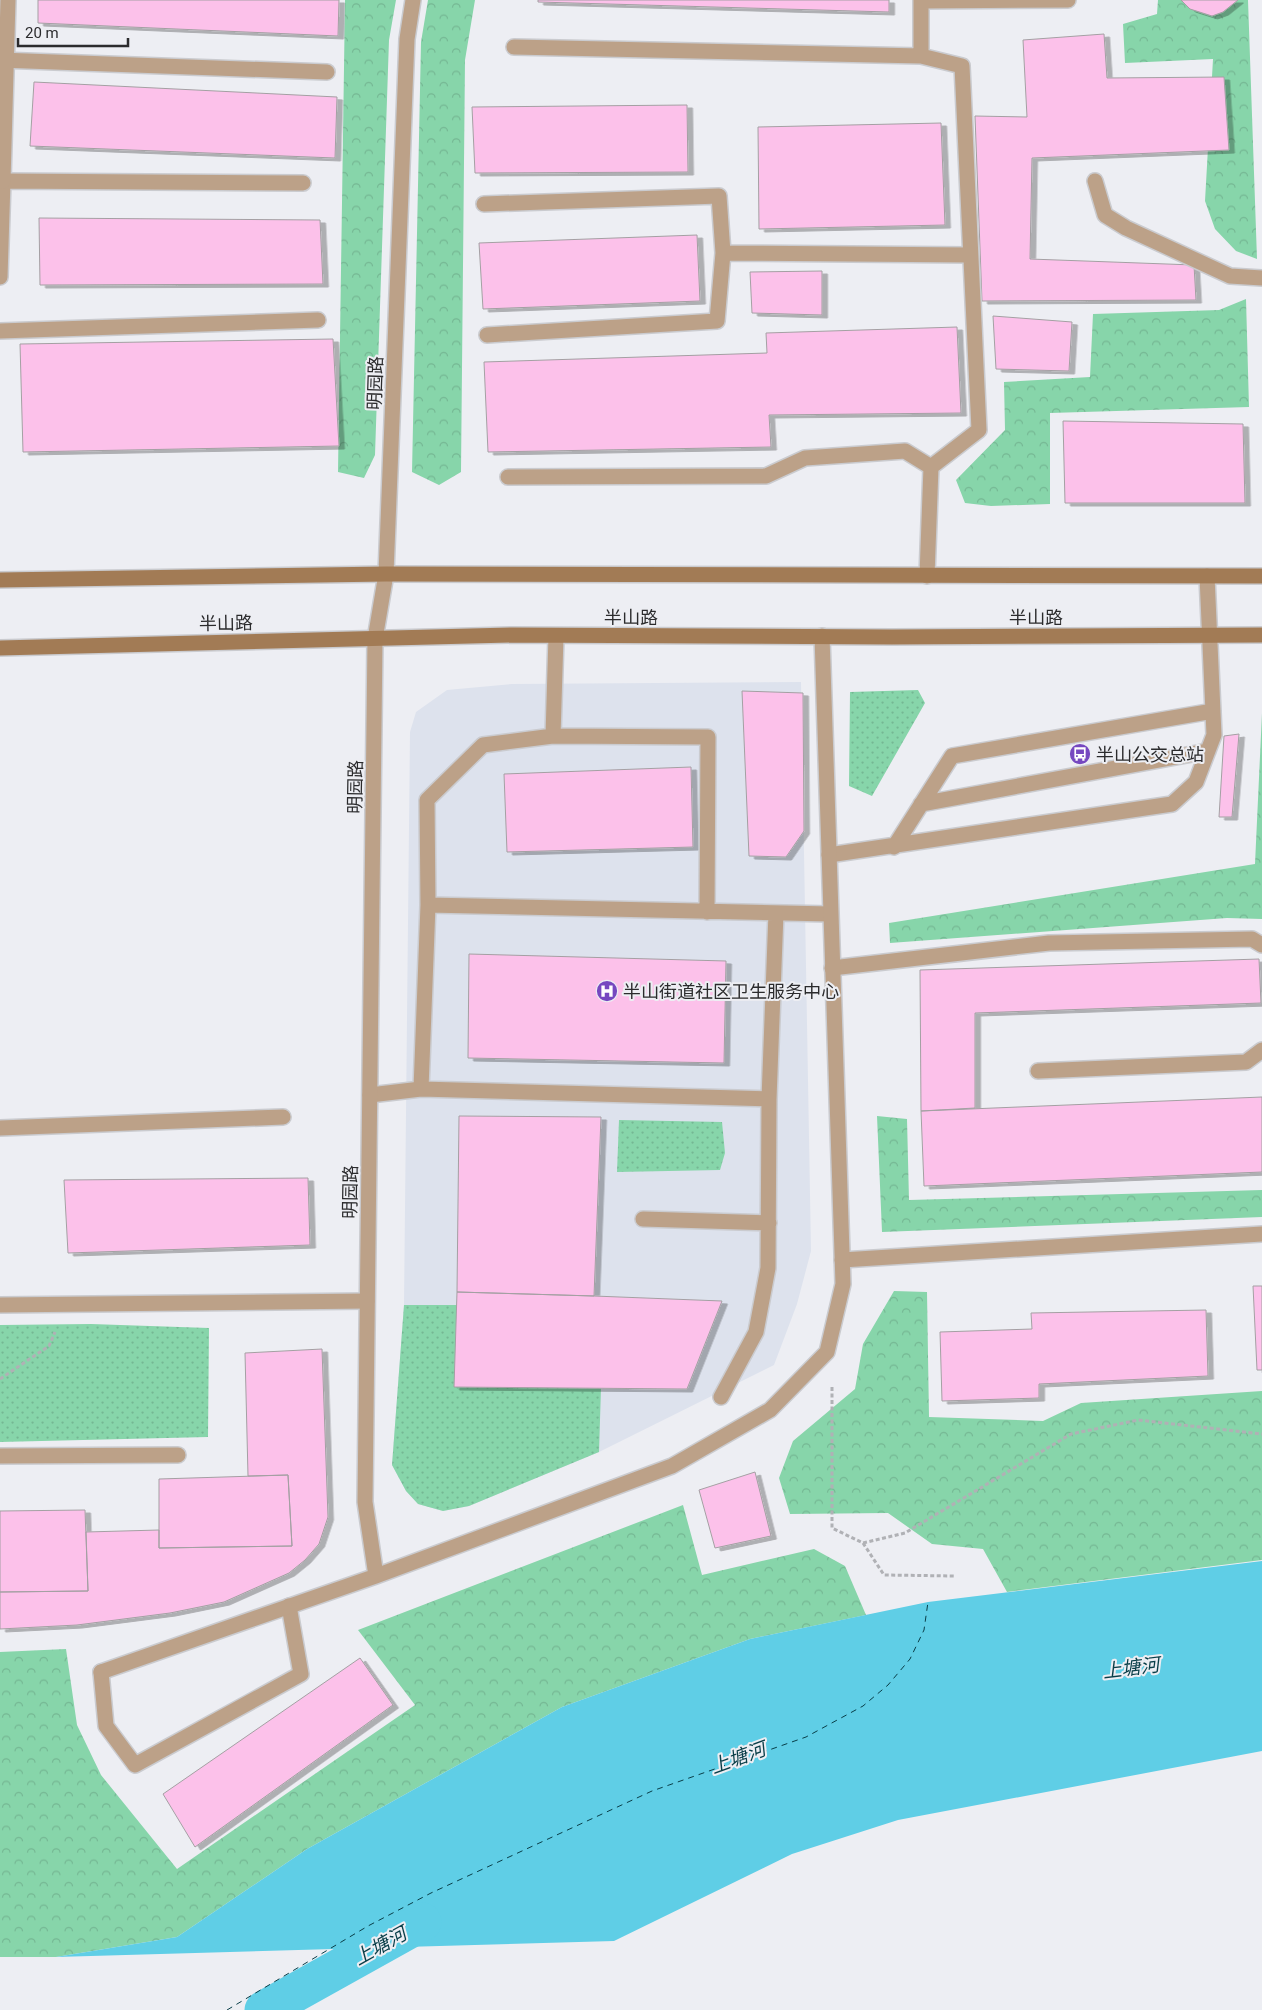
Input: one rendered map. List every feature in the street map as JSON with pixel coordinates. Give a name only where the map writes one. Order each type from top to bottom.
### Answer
[{"type":"main road","points":[[0,580],[386,574],[1262,576]]},
{"type":"main road","name":"半山路","points":[[0,648],[556,636],[1262,635]]},
{"type":"street","points":[[0,277],[3,61],[8,0]]},
{"type":"street","name":"明园路","points":[[376,1576],[365,1502],[375,639],[386,574],[407,38],[413,0]]},
{"type":"street","points":[[921,56],[921,1],[1068,0]]},
{"type":"street","points":[[514,47],[921,56],[962,66],[979,430],[931,467]]},
{"type":"street","points":[[3,61],[327,72]]},
{"type":"street","points":[[2,181],[303,183]]},
{"type":"street","points":[[1095,181],[1105,215],[1126,228],[1230,276],[1262,278]]},
{"type":"street","points":[[484,204],[719,196],[723,253],[717,321],[487,335]]},
{"type":"street","points":[[723,253],[970,255]]},
{"type":"street","points":[[0,331],[318,320]]},
{"type":"street","points":[[508,477],[766,476],[805,458],[905,451],[931,467]]},
{"type":"street","points":[[927,576],[931,467]]},
{"type":"street","points":[[829,856],[1172,804],[1196,782],[1214,735],[1207,576]]},
{"type":"street","points":[[554,736],[556,636]]},
{"type":"street","points":[[289,1606],[301,1674],[135,1764],[106,1726],[101,1672],[289,1606],[376,1576],[672,1466],[770,1410],[827,1352],[842,1284],[842,1260],[822,636]]},
{"type":"street","points":[[894,847],[952,756],[1213,711]]},
{"type":"street","points":[[422,1089],[428,905],[427,800],[484,745],[554,736],[708,737],[707,912]]},
{"type":"street","points":[[921,804],[1208,751]]},
{"type":"street","points":[[428,905],[830,914]]},
{"type":"street","points":[[721,1396],[756,1332],[768,1268],[769,1099],[776,913]]},
{"type":"street","points":[[832,968],[1049,943],[1252,940],[1262,945]]},
{"type":"street","points":[[1038,1071],[1246,1062],[1262,1050]]},
{"type":"street","points":[[370,1095],[422,1089],[769,1099]]},
{"type":"street","points":[[0,1128],[283,1117]]},
{"type":"street","points":[[643,1218],[769,1223]]},
{"type":"street","points":[[842,1260],[1262,1234]]},
{"type":"street","points":[[0,1305],[367,1301]]},
{"type":"street","points":[[0,1456],[178,1455]]},
{"type":"path","points":[[0,1379],[49,1346],[66,1305]]},
{"type":"path","points":[[827,1352],[833,1398],[832,1528],[863,1543],[884,1575],[956,1576]]},
{"type":"path","points":[[863,1543],[905,1533],[1071,1434],[1138,1420],[1262,1434]]},
{"type":"shaded area","name":"半山街道社区卫生服务中心","points":[[801,682],[811,1251],[797,1304],[774,1365],[599,1452],[469,1506],[443,1511],[418,1504],[406,1491],[392,1465],[404,1305],[410,732],[416,712],[447,690],[512,684]]},
{"type":"green space","points":[[345,0],[396,0],[389,40],[375,455],[364,478],[338,472]]},
{"type":"green space","points":[[428,0],[475,0],[465,60],[461,472],[439,485],[412,472],[421,42]]},
{"type":"green space","points":[[1158,0],[1248,0],[1257,259],[1236,251],[1215,229],[1205,201],[1213,59],[1125,63],[1123,24],[1157,14]]},
{"type":"green space","points":[[1246,299],[1249,407],[1050,413],[1050,504],[991,506],[965,503],[956,480],[1005,430],[1004,382],[1090,377],[1093,314],[1219,310]]},
{"type":"green space","points":[[918,690],[925,703],[872,796],[849,786],[850,692]]},
{"type":"green space","points":[[1262,713],[1262,919],[1227,918],[890,943],[889,923],[1255,864]]},
{"type":"green space","points":[[877,1116],[907,1119],[909,1200],[1262,1190],[1262,1217],[882,1232]]},
{"type":"green space","points":[[619,1120],[722,1122],[725,1153],[720,1170],[617,1172]]},
{"type":"green space","points":[[894,1291],[927,1292],[929,1417],[1043,1421],[1081,1403],[1262,1391],[1262,1560],[1007,1592],[983,1549],[932,1544],[888,1513],[790,1514],[779,1478],[793,1441],[855,1389],[863,1344]]},
{"type":"green space","points":[[404,1305],[457,1305],[601,1388],[599,1452],[469,1506],[443,1511],[418,1504],[406,1491],[392,1465]]},
{"type":"green space","points":[[91,1324],[209,1328],[208,1437],[0,1442],[0,1325]]},
{"type":"green space","points":[[683,1505],[702,1575],[814,1549],[845,1566],[866,1615],[750,1639],[562,1707],[307,1849],[177,1937],[56,1957],[0,1957],[0,1652],[66,1649],[77,1725],[101,1775],[177,1869],[415,1705],[358,1630]]},
{"type":"water","points":[[1262,1561],[1262,1751],[898,1820],[792,1854],[614,1941],[56,1957],[177,1937],[307,1849],[562,1707],[750,1639],[928,1602]]},
{"type":"building","points":[[38,0],[339,0],[338,36],[38,23]]},
{"type":"building","points":[[538,0],[889,0],[889,12],[538,2]]},
{"type":"building","points":[[1181,0],[1238,0],[1223,12],[1212,16],[1190,9]]},
{"type":"building","points":[[1104,34],[1107,78],[1224,77],[1229,150],[1032,158],[1030,259],[1194,265],[1196,300],[982,301],[975,116],[1027,117],[1023,40]]},
{"type":"building","points":[[34,82],[337,97],[335,158],[30,146]]},
{"type":"building","points":[[687,105],[688,172],[475,173],[472,107]]},
{"type":"building","points":[[941,123],[945,225],[759,229],[758,127]]},
{"type":"building","points":[[39,218],[320,220],[323,284],[40,285]]},
{"type":"building","points":[[697,235],[700,301],[483,309],[479,243]]},
{"type":"building","points":[[822,271],[822,315],[752,313],[750,272]]},
{"type":"building","points":[[993,316],[1072,322],[1069,371],[996,369]]},
{"type":"building","points":[[957,327],[961,413],[769,415],[771,447],[488,452],[484,362],[767,353],[766,333]]},
{"type":"building","points":[[333,339],[339,446],[23,452],[20,344]]},
{"type":"building","points":[[1063,421],[1243,424],[1245,503],[1065,503]]},
{"type":"building","points":[[742,691],[803,693],[804,831],[786,857],[749,856]]},
{"type":"building","points":[[1239,734],[1232,817],[1219,817],[1224,736]]},
{"type":"building","points":[[691,767],[693,847],[507,852],[504,774]]},
{"type":"building","points":[[469,954],[726,961],[724,1063],[468,1058]]},
{"type":"building","points":[[1259,959],[1261,1003],[975,1013],[975,1108],[921,1111],[920,970]]},
{"type":"building","points":[[1262,1097],[1262,1172],[924,1186],[921,1111]]},
{"type":"building","points":[[459,1116],[601,1117],[594,1296],[457,1292]]},
{"type":"building","points":[[308,1178],[310,1245],[68,1253],[64,1180]]},
{"type":"building","points":[[1253,1286],[1262,1286],[1262,1370],[1257,1370]]},
{"type":"building","points":[[457,1292],[722,1301],[687,1389],[454,1387]]},
{"type":"building","points":[[1206,1310],[1208,1376],[1039,1384],[1039,1398],[942,1401],[940,1332],[1032,1329],[1031,1313]]},
{"type":"building","points":[[322,1349],[328,1517],[319,1544],[305,1560],[289,1573],[224,1602],[170,1613],[77,1625],[0,1629],[0,1592],[88,1591],[86,1532],[159,1530],[159,1548],[292,1546],[288,1475],[248,1476],[245,1353]]},
{"type":"building","points":[[755,1472],[771,1536],[715,1548],[699,1490]]},
{"type":"building","points":[[288,1475],[292,1546],[159,1548],[159,1479]]},
{"type":"building","points":[[85,1510],[88,1591],[0,1592],[0,1511]]},
{"type":"building","points":[[360,1658],[393,1705],[195,1847],[163,1794]]},
{"type":"waterway","name":"上塘河","points":[[264,2010],[422,1922]]},
{"type":"ferry route","points":[[227,2010],[368,1926],[431,1893],[652,1791],[806,1737],[863,1706],[888,1685],[910,1659],[924,1630],[928,1602]]},
{"type":"place","name":"半山公交总站","points":[[1080,754]]},
{"type":"place","name":"半山街道社区卫生服务中心","points":[[607,991]]}]
